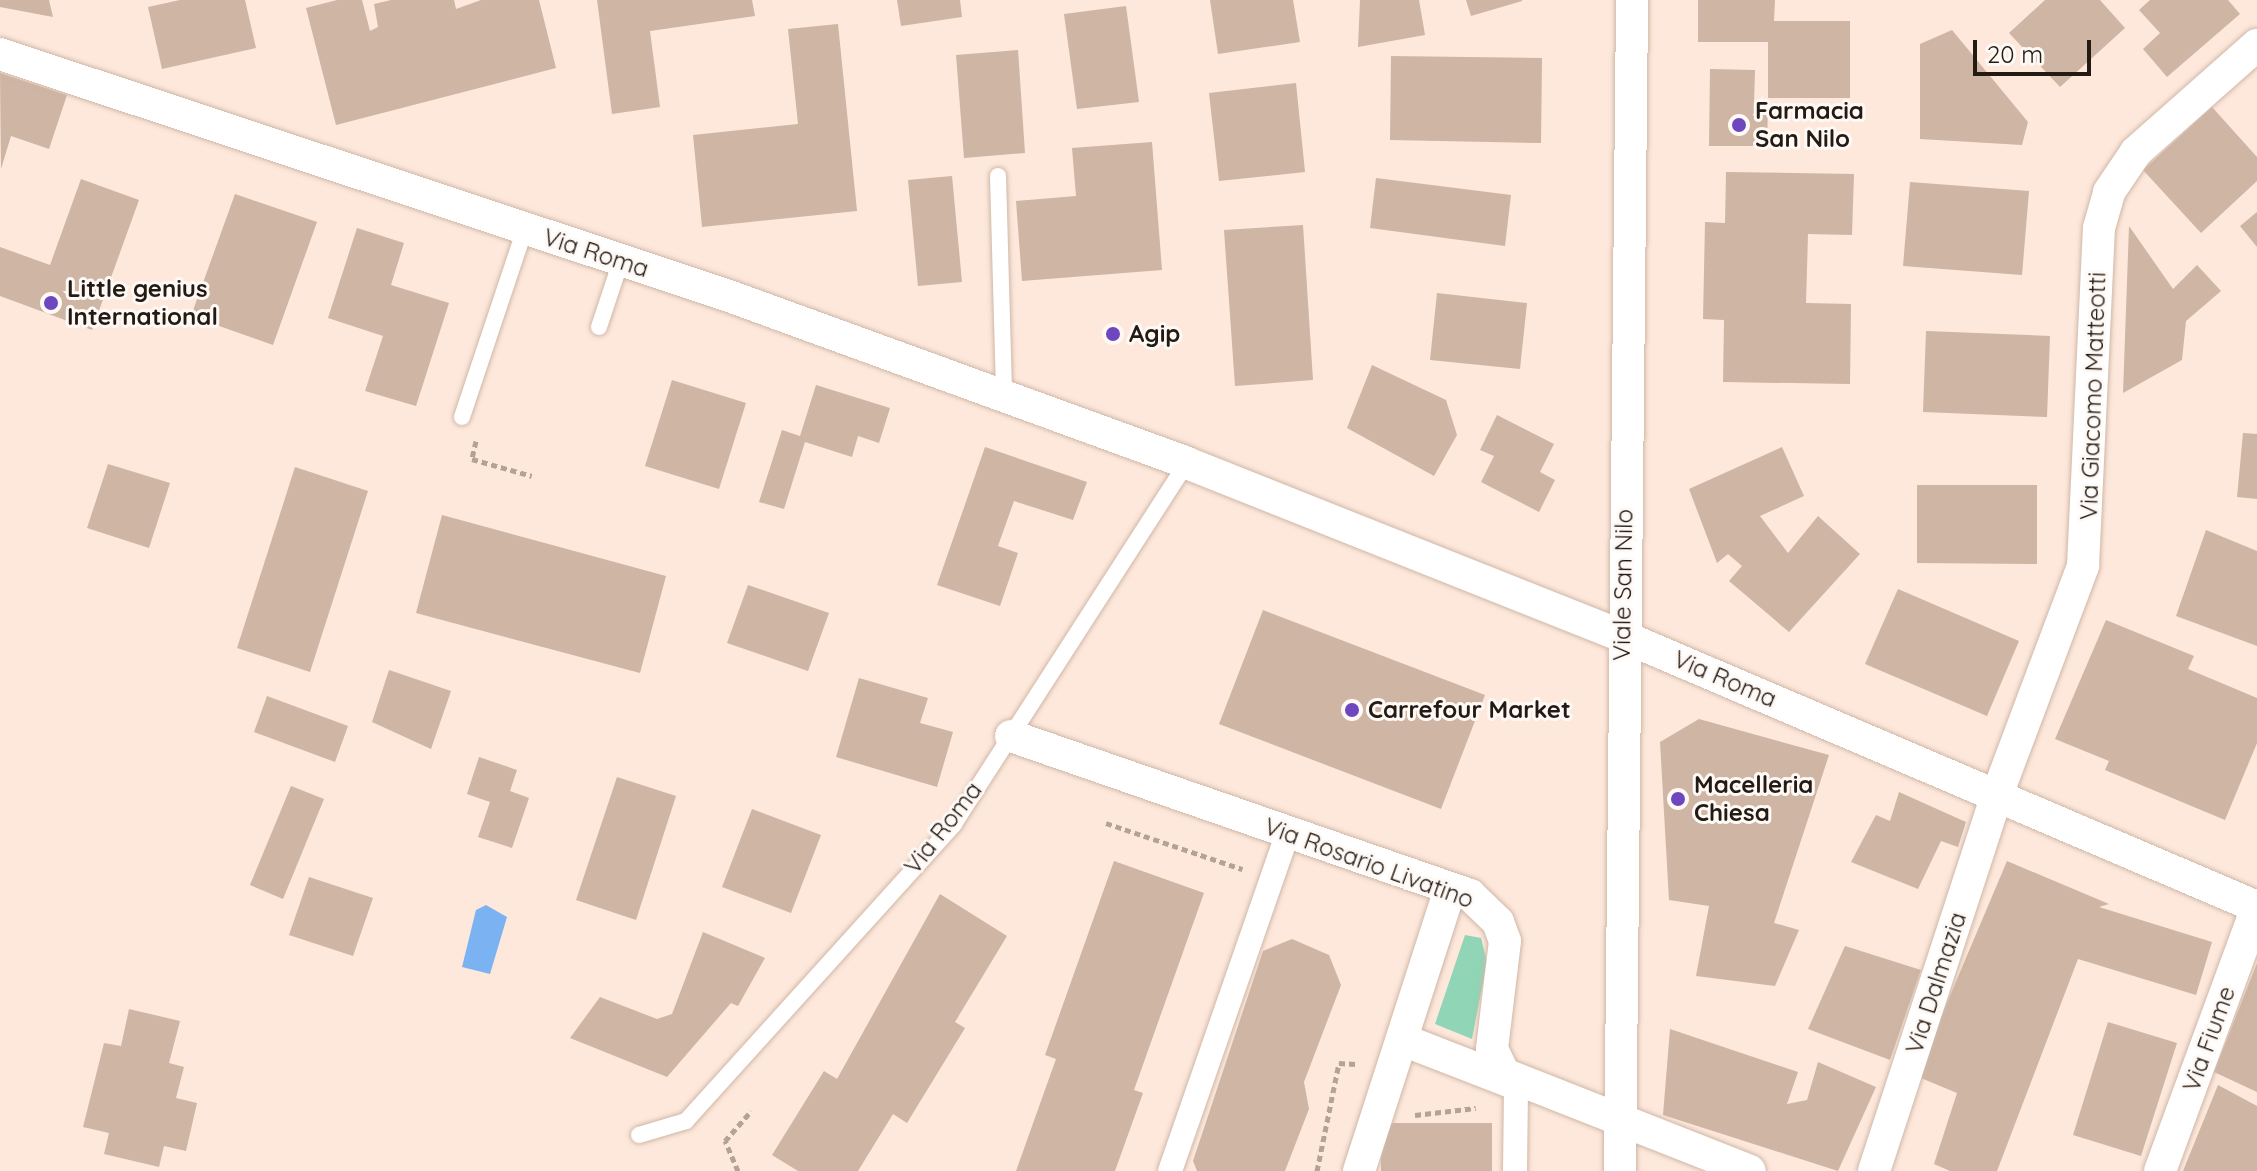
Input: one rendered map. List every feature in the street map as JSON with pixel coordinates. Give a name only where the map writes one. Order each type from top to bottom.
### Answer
[{"type":"street","name":"Viale San Nilo","points":[[1620,1171],[1622,636],[1632,0]]},
{"type":"street","name":"Via Giacomo Matteotti","points":[[1997,795],[2068,616],[2086,550],[2099,228],[2109,192],[2136,152],[2257,45]]},
{"type":"street","name":"Via Roma","points":[[0,54],[621,261],[1187,463],[1622,636],[2257,907]]},
{"type":"street","name":"Via Rosario Livatino","points":[[1011,736],[1450,890],[1486,906],[1505,941],[1492,1049],[1515,1094]]},
{"type":"street","name":"Via Dalmazia","points":[[1874,1171],[1997,795]]},
{"type":"street","points":[[1170,1171],[1288,833]]},
{"type":"street","points":[[1359,1171],[1450,890]]},
{"type":"street","name":"Via Fiume","points":[[2160,1171],[2257,907]]},
{"type":"street","points":[[1403,1040],[1515,1094],[1620,1124],[1750,1171]]},
{"type":"street","points":[[1515,1094],[1515,1171]]},
{"type":"lane","points":[[998,176],[1004,396]]},
{"type":"lane","points":[[462,417],[525,229]]},
{"type":"lane","points":[[599,327],[621,261]]},
{"type":"lane","name":"Via Roma","points":[[639,1135],[686,1121],[954,824],[1187,463]]},
{"type":"path","points":[[478,434],[472,459],[532,476]]},
{"type":"path","points":[[1106,823],[1272,879]]},
{"type":"path","points":[[1409,1116],[1515,1094]]},
{"type":"path","points":[[738,1171],[725,1141],[751,1111]]},
{"type":"green space","points":[[1465,935],[1481,938],[1487,962],[1472,1039],[1435,1024]]},
{"type":"water","points":[[486,905],[507,917],[490,974],[462,967],[476,910]]},
{"type":"building","points":[[0,0],[49,0],[53,17],[0,7]]},
{"type":"building","points":[[180,0],[245,0],[256,48],[162,69],[148,7]]},
{"type":"building","points":[[337,0],[362,0],[370,31],[378,27],[374,4],[391,0],[454,0],[456,9],[481,0],[539,0],[556,68],[336,125],[306,8]]},
{"type":"building","points":[[597,0],[752,0],[755,16],[650,31],[660,107],[612,114]]},
{"type":"building","points":[[897,0],[960,0],[962,17],[901,26]]},
{"type":"building","points":[[1210,0],[1293,0],[1300,42],[1218,54]]},
{"type":"building","points":[[1360,0],[1419,0],[1425,35],[1358,47]]},
{"type":"building","points":[[1466,0],[1522,0],[1522,1],[1471,16]]},
{"type":"building","points":[[1698,0],[1775,0],[1774,21],[1850,21],[1850,98],[1768,98],[1768,42],[1698,42]]},
{"type":"building","points":[[2045,0],[2100,0],[2125,28],[2060,87],[2009,33]]},
{"type":"building","points":[[2150,0],[2228,0],[2240,14],[2167,77],[2143,49],[2160,33],[2139,10]]},
{"type":"building","points":[[1126,6],[1139,102],[1077,109],[1064,14]]},
{"type":"building","points":[[838,24],[857,211],[702,227],[693,135],[798,124],[788,29]]},
{"type":"building","points":[[1952,30],[2028,122],[2022,145],[1920,139],[1920,44]]},
{"type":"building","points":[[1018,50],[1025,153],[964,158],[956,55]]},
{"type":"building","points":[[1391,56],[1542,58],[1541,143],[1390,140]]},
{"type":"building","name":"Farmacia San Nilo","points":[[1710,69],[1755,70],[1754,105],[1768,105],[1767,146],[1709,146]]},
{"type":"building","points":[[0,73],[67,95],[49,149],[11,136],[1,169]]},
{"type":"building","points":[[1296,83],[1305,172],[1219,181],[1209,93]]},
{"type":"building","points":[[2212,107],[2257,157],[2257,181],[2201,233],[2143,170]]},
{"type":"building","points":[[1152,142],[1162,270],[1022,281],[1016,201],[1076,196],[1072,148]]},
{"type":"building","points":[[1726,172],[1854,174],[1852,235],[1808,234],[1806,303],[1851,304],[1850,384],[1723,382],[1724,320],[1703,319],[1705,222],[1725,223]]},
{"type":"building","points":[[952,176],[962,282],[918,286],[908,180]]},
{"type":"building","points":[[1376,178],[1511,195],[1505,246],[1370,228]]},
{"type":"building","points":[[81,179],[139,200],[92,330],[0,296],[0,247],[50,265]]},
{"type":"building","points":[[1910,182],[2029,191],[2022,275],[1903,266]]},
{"type":"building","points":[[235,194],[317,222],[273,345],[191,316]]},
{"type":"building","points":[[2257,212],[2257,247],[2240,226]]},
{"type":"building","points":[[1303,225],[1313,380],[1235,386],[1224,230]]},
{"type":"building","points":[[2129,226],[2173,289],[2197,265],[2221,291],[2186,321],[2182,360],[2123,393]]},
{"type":"building","points":[[357,228],[404,243],[391,285],[449,303],[416,406],[365,391],[383,336],[328,318]]},
{"type":"building","points":[[1437,293],[1527,303],[1520,369],[1430,360]]},
{"type":"building","points":[[1926,331],[2050,336],[2047,417],[1923,412]]},
{"type":"building","points":[[1372,365],[1446,400],[1457,435],[1434,476],[1347,428]]},
{"type":"building","points":[[672,380],[746,403],[719,489],[645,466]]},
{"type":"building","points":[[816,385],[890,408],[879,443],[858,436],[852,457],[805,442],[784,509],[759,502],[782,430],[800,436]]},
{"type":"building","points":[[1497,415],[1554,444],[1540,472],[1555,480],[1539,512],[1481,482],[1494,456],[1480,450]]},
{"type":"building","points":[[2243,433],[2257,434],[2257,499],[2237,497]]},
{"type":"building","points":[[985,447],[1087,482],[1073,520],[1014,501],[998,546],[1018,553],[1000,606],[937,585]]},
{"type":"building","points":[[1782,447],[1804,496],[1760,516],[1788,553],[1818,516],[1860,554],[1789,632],[1729,581],[1742,566],[1728,554],[1717,563],[1689,489]]},
{"type":"building","points":[[108,464],[170,483],[149,548],[87,528]]},
{"type":"building","points":[[295,467],[368,491],[310,672],[237,648]]},
{"type":"building","points":[[1917,485],[2037,485],[2037,564],[1917,563]]},
{"type":"building","points":[[442,515],[666,576],[640,673],[416,613]]},
{"type":"building","points":[[2206,530],[2257,551],[2257,646],[2176,616]]},
{"type":"building","points":[[748,585],[829,613],[808,671],[727,643]]},
{"type":"building","points":[[1898,589],[2019,641],[1987,716],[1865,664]]},
{"type":"building","name":"Carrefour Market","points":[[1263,610],[1485,695],[1441,809],[1219,724]]},
{"type":"building","points":[[2106,620],[2194,656],[2188,669],[2257,698],[2257,743],[2225,820],[2105,770],[2109,761],[2055,739]]},
{"type":"building","points":[[389,670],[451,691],[431,749],[372,722]]},
{"type":"building","points":[[859,678],[928,698],[920,723],[953,732],[937,787],[836,757]]},
{"type":"building","points":[[267,696],[348,726],[335,762],[254,732]]},
{"type":"building","points":[[1699,719],[1829,755],[1774,923],[1799,930],[1775,986],[1696,976],[1709,906],[1669,900],[1660,742]]},
{"type":"building","points":[[479,757],[517,770],[510,791],[529,798],[512,848],[478,837],[490,802],[467,794]]},
{"type":"building","points":[[617,777],[676,796],[636,920],[576,900]]},
{"type":"building","points":[[291,786],[324,799],[283,899],[250,885]]},
{"type":"building","points":[[1899,792],[1966,822],[1958,847],[1941,841],[1918,889],[1851,862],[1876,815],[1890,821]]},
{"type":"building","points":[[752,809],[821,835],[791,913],[722,887]]},
{"type":"building","points":[[1114,861],[1204,893],[1134,1090],[1143,1093],[1115,1171],[1016,1171],[1056,1059],[1045,1055]]},
{"type":"building","points":[[2007,861],[2109,904],[2099,907],[2212,942],[2196,995],[2078,959],[1997,1171],[1950,1171],[1934,1164],[1957,1093],[1916,1076]]},
{"type":"building","points":[[309,877],[373,898],[353,956],[289,935]]},
{"type":"building","points":[[940,894],[1007,936],[955,1022],[965,1028],[907,1123],[893,1114],[858,1171],[798,1171],[772,1155],[824,1071],[837,1079]]},
{"type":"building","points":[[703,932],[765,958],[738,1006],[731,1003],[667,1077],[570,1038],[600,997],[657,1019],[672,1014]]},
{"type":"building","points":[[1292,939],[1329,955],[1341,985],[1304,1082],[1309,1109],[1285,1171],[1197,1171],[1193,1161],[1263,951]]},
{"type":"building","points":[[1845,946],[1921,970],[1890,1060],[1808,1029]]},
{"type":"building","points":[[2257,963],[2257,1092],[2214,1072]]},
{"type":"building","points":[[129,1009],[180,1021],[169,1063],[184,1067],[176,1098],[197,1103],[186,1151],[164,1146],[159,1167],[104,1154],[109,1133],[83,1127],[104,1043],[121,1046]]},
{"type":"building","points":[[2108,1022],[2177,1043],[2141,1156],[2073,1135]]},
{"type":"building","points":[[1670,1029],[1798,1072],[1787,1104],[1807,1100],[1818,1062],[1876,1087],[1838,1171],[1663,1115]]},
{"type":"building","points":[[2218,1085],[2257,1106],[2257,1171],[2183,1171]]},
{"type":"building","points":[[1381,1123],[1492,1123],[1492,1171],[1381,1171]]},
{"type":"place","name":"Farmacia San Nilo","points":[[1739,125]]},
{"type":"place","name":"Little genius International","points":[[51,303]]},
{"type":"place","name":"Agip","points":[[1113,334]]},
{"type":"place","name":"Carrefour Market","points":[[1352,710]]},
{"type":"place","name":"Macelleria Chiesa","points":[[1678,799]]}]
